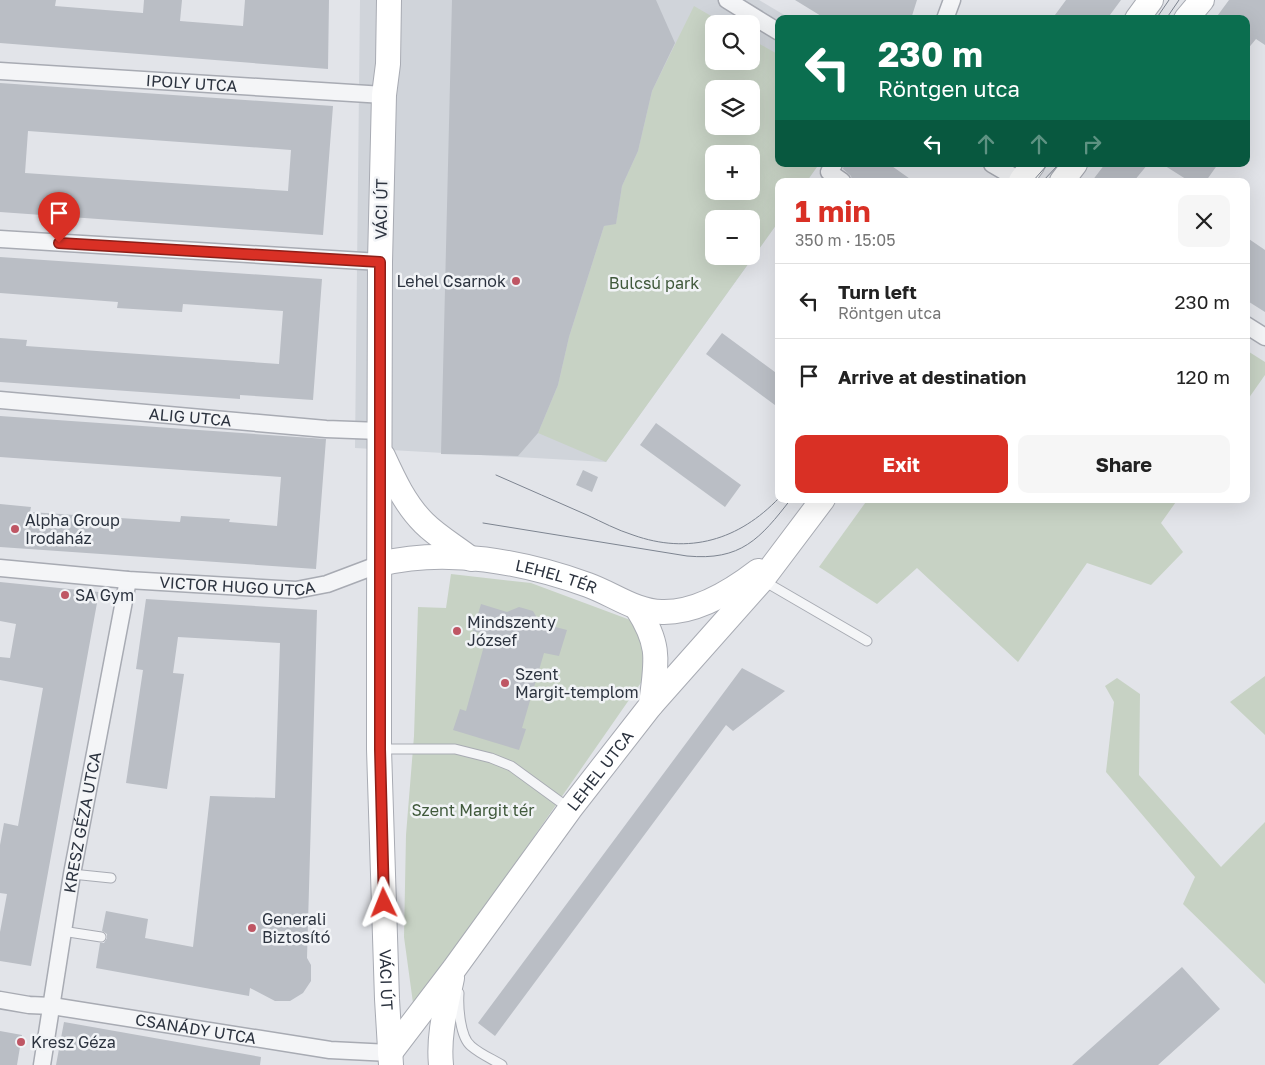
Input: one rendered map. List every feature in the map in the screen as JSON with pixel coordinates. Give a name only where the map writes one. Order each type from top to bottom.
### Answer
[{"type":"main road","name":"VÁCI ÚT","points":[[389,0],[388,64],[384,95],[380,262],[380,749],[387,1000],[397,1061]]},
{"type":"main road","points":[[1140,15],[1151,0]]},
{"type":"main road","points":[[1189,15],[1202,0]]},
{"type":"main road","points":[[1023,178],[1031,167]]},
{"type":"main road","points":[[1064,178],[1073,167]]},
{"type":"main road","name":"VÁCI ÚT","points":[[380,440],[401,493],[417,515],[432,530],[471,559]]},
{"type":"main road","name":"LEHEL UTCA","points":[[397,1061],[454,969],[570,809],[651,706],[762,580],[820,503]]},
{"type":"main road","name":"LEHEL TÉR","points":[[471,559],[516,566],[560,576],[589,585],[626,601],[637,608],[662,612],[681,610],[711,600],[743,583],[785,550]]},
{"type":"main road","points":[[380,564],[419,557],[471,559]]},
{"type":"main road","points":[[637,608],[648,625],[655,642],[656,658],[651,706]]},
{"type":"main road","points":[[441,1065],[439,1048],[441,1029],[454,969]]},
{"type":"street","points":[[727,0],[775,30]]},
{"type":"street","points":[[946,15],[952,0]]},
{"type":"street","name":"IPOLY UTCA","points":[[0,71],[384,95]]},
{"type":"street","points":[[997,167],[1016,178]]},
{"type":"street","points":[[0,239],[380,262]]},
{"type":"street","points":[[1250,328],[1265,337]]},
{"type":"street","name":"ALIG UTCA","points":[[0,400],[326,428],[380,440]]},
{"type":"street","name":"VICTOR HUGO UTCA","points":[[0,568],[128,580],[296,590],[327,584],[380,564]]},
{"type":"street","name":"KRESZ GÉZA UTCA","points":[[42,1065],[72,874],[128,580]]},
{"type":"street","name":"CSANÁDY UTCA","points":[[0,1000],[30,1005],[52,1006],[397,1061]]},
{"type":"lane","points":[[762,580],[867,641]]},
{"type":"lane","points":[[380,749],[455,749],[491,758],[511,766],[570,809]]},
{"type":"lane","points":[[72,874],[111,878]]},
{"type":"lane","points":[[62,932],[101,937]]},
{"type":"lane","points":[[454,969],[459,986],[461,1021],[467,1041],[471,1046],[502,1065]]},
{"type":"shaded area","points":[[360,0],[759,0],[784,15],[775,15],[775,167],[817,167],[809,178],[775,178],[775,227],[760,247],[760,210],[705,210],[705,265],[747,265],[606,462],[355,448]]},
{"type":"green space","name":"Bulcsú park","points":[[694,6],[710,15],[705,15],[705,70],[760,70],[760,44],[775,53],[775,167],[817,167],[809,178],[775,178],[775,227],[760,247],[760,210],[705,210],[705,265],[747,265],[606,462],[538,433],[558,385],[569,337],[604,226],[616,223],[622,186],[638,151],[652,91]]},
{"type":"green space","points":[[1250,353],[1265,362],[1265,375],[1250,396]]},
{"type":"green space","points":[[865,503],[1175,503],[1161,523],[1183,552],[1151,585],[1087,563],[1018,662],[917,568],[877,604],[819,567]]},
{"type":"green space","name":"Szent Margit tér","points":[[451,574],[531,583],[633,621],[651,644],[647,674],[419,1002],[413,1003],[404,937],[406,835],[414,736],[418,607],[446,608]]},
{"type":"green space","points":[[1265,676],[1265,735],[1230,702]]},
{"type":"green space","points":[[1117,678],[1140,694],[1139,775],[1221,867],[1265,822],[1265,984],[1183,904],[1195,877],[1106,772],[1114,702],[1105,686]]},
{"type":"building","points":[[0,0],[56,0],[55,6],[143,13],[144,0],[182,0],[180,21],[243,26],[245,0],[329,0],[328,69],[0,43]]},
{"type":"building","name":"Lehel Csarnok","points":[[452,0],[656,0],[675,43],[652,91],[638,151],[622,186],[616,224],[604,226],[569,337],[558,385],[538,433],[518,456],[441,454]]},
{"type":"building","points":[[795,0],[917,0],[912,15],[819,15]]},
{"type":"building","points":[[1066,0],[1121,0],[1110,15],[1055,15]]},
{"type":"building","points":[[1229,0],[1265,0],[1265,45],[1256,39],[1250,46],[1250,15],[1218,15]]},
{"type":"building","points":[[0,83],[333,106],[323,235],[0,212]],"holes":[[[28,131],[291,150],[288,191],[25,173]]]},
{"type":"building","points":[[843,167],[893,167],[909,178],[851,178]]},
{"type":"building","points":[[1103,167],[1146,167],[1136,178],[1094,178]]},
{"type":"building","points":[[1167,167],[1216,167],[1208,178],[1184,178]]},
{"type":"building","points":[[1250,240],[1265,250],[1265,312],[1250,303]]},
{"type":"building","points":[[0,257],[322,279],[313,400],[240,395],[240,399],[0,382],[0,338],[27,340],[26,346],[279,364],[283,311],[183,304],[182,312],[117,308],[118,302],[0,293]]},
{"type":"building","points":[[722,333],[775,372],[775,405],[706,354]]},
{"type":"building","points":[[0,416],[326,439],[316,569],[0,547],[0,504],[31,507],[30,512],[180,522],[181,516],[230,519],[229,522],[277,526],[281,477],[0,457]]},
{"type":"building","points":[[656,423],[741,485],[725,507],[640,445]]},
{"type":"building","points":[[583,470],[598,477],[592,492],[576,485]]},
{"type":"building","points":[[0,582],[99,592],[31,966],[0,961],[0,932],[7,894],[0,893],[0,845],[4,823],[18,826],[43,688],[0,680],[0,657],[10,658],[16,624],[0,621]]},
{"type":"building","points":[[146,599],[317,610],[307,958],[311,965],[311,981],[303,993],[290,1001],[275,1001],[250,988],[249,996],[96,968],[100,943],[104,943],[107,938],[107,934],[102,931],[106,911],[148,919],[145,938],[193,947],[210,796],[275,798],[280,643],[178,637],[173,673],[184,674],[167,789],[126,783],[143,670],[136,669]]},
{"type":"building","name":"Szent Margit-templom","points":[[481,604],[507,612],[519,607],[533,611],[540,623],[567,630],[559,656],[544,653],[522,728],[526,729],[519,750],[453,730],[460,709],[466,711],[487,635],[473,631]]},
{"type":"building","points":[[742,668],[785,691],[733,731],[726,725],[495,1036],[478,1023]]},
{"type":"building","points":[[1182,967],[1220,1009],[1158,1065],[1072,1065]]},
{"type":"building","points":[[64,1022],[261,1057],[260,1065],[56,1065]]},
{"type":"building","points":[[0,1031],[22,1035],[17,1065],[0,1065]]},
{"type":"tram line","points":[[1159,15],[1169,0]]},
{"type":"tram line","points":[[1169,15],[1179,0]]},
{"type":"tram line","points":[[1036,178],[1045,167]]},
{"type":"tram line","points":[[1046,178],[1056,167]]},
{"type":"tram line","points":[[496,475],[621,531],[654,541],[674,544],[712,540],[730,533],[747,524],[775,502]]},
{"type":"tram line","points":[[483,523],[687,556],[706,557],[735,551],[748,544],[759,536],[788,503]]},
{"type":"place","name":"Lehel Csarnok","points":[[516,281]]},
{"type":"place","name":"Alpha Group Irodaház","points":[[15,529]]},
{"type":"place","name":"SA Gym","points":[[65,595]]},
{"type":"place","name":"Mindszenty József","points":[[457,631]]},
{"type":"place","name":"Szent Margit-templom","points":[[505,683]]},
{"type":"place","name":"Generali Biztosító","points":[[252,928]]},
{"type":"place","name":"Kresz Géza","points":[[21,1042]]},
{"type":"route","points":[[59,243],[380,262],[379,625],[384,903]]}]
